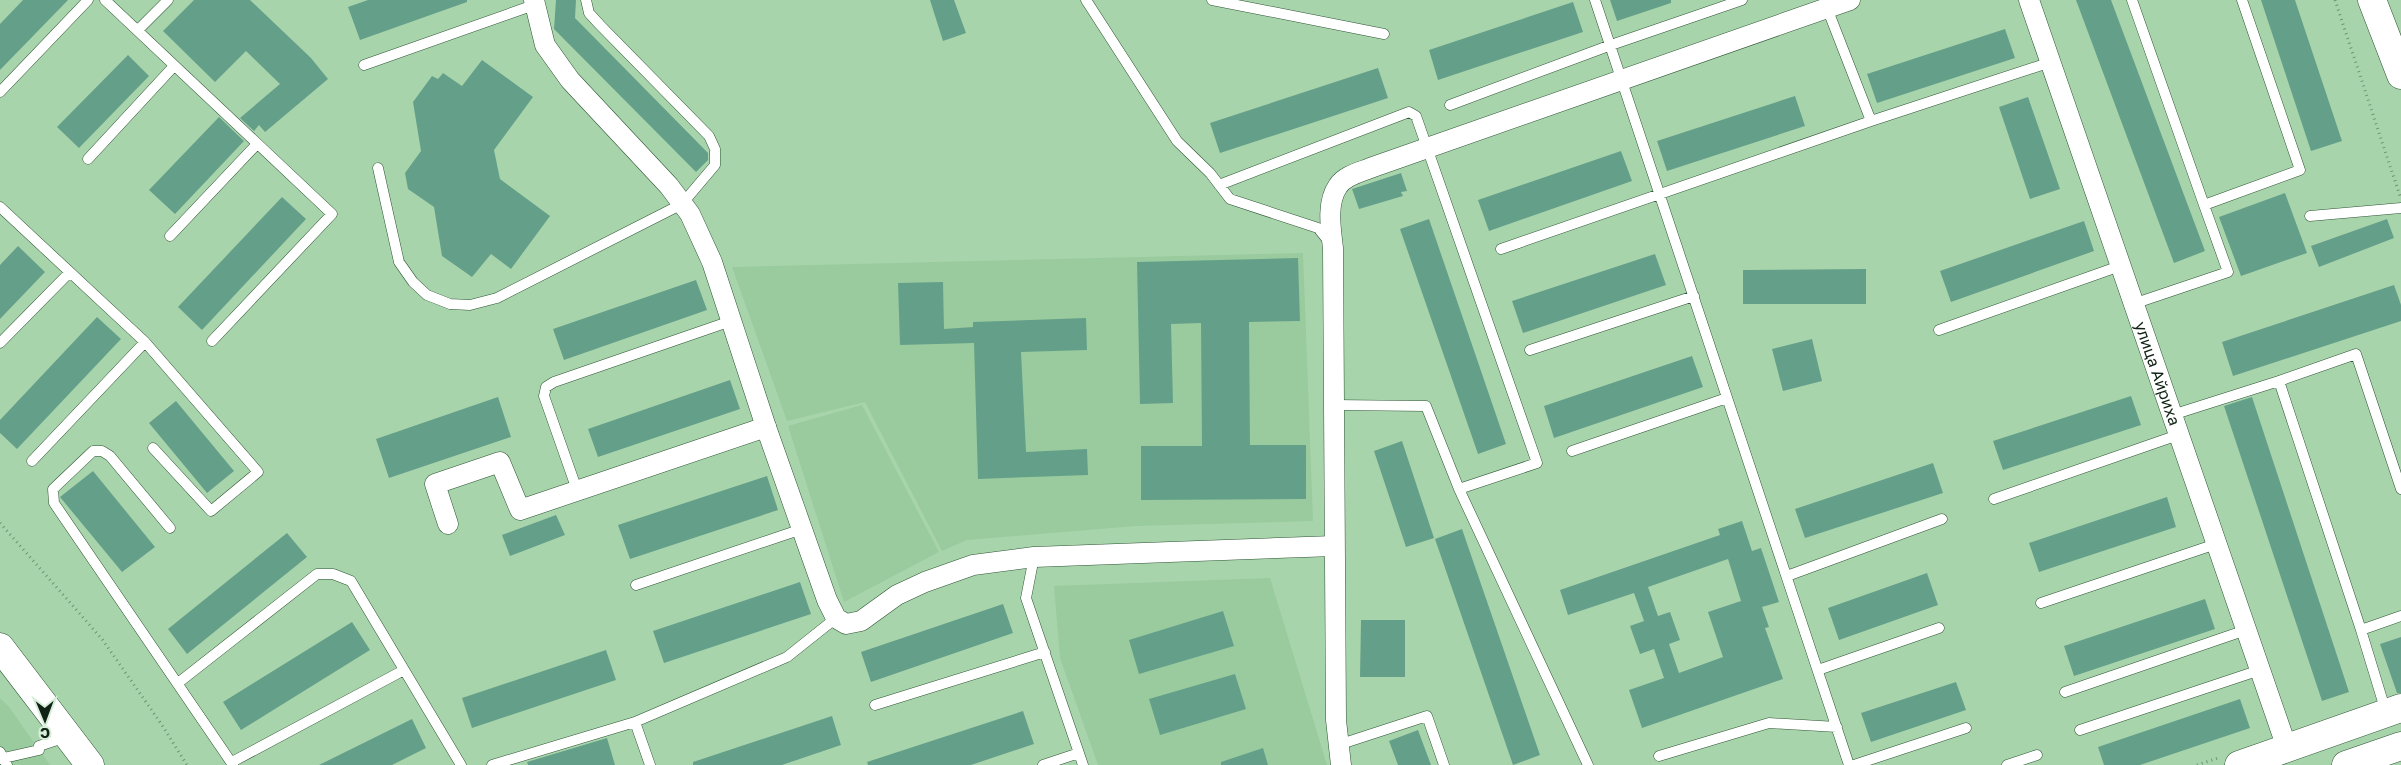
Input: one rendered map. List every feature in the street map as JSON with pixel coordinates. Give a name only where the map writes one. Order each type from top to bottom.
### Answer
[{"type":"main road","points":[[2372,0],[2401,75]]},
{"type":"main road","points":[[0,647],[90,765]]},
{"type":"main road","points":[[2239,765],[2393,711]]},
{"type":"main road","points":[[2346,765],[2401,746]]},
{"type":"street","points":[[1341,765],[1336,720],[1333,248],[1330,227],[1331,204],[1338,186],[1350,176],[1622,82],[1850,0]]},
{"type":"street","name":"улица Айриха","points":[[2029,0],[2287,748]]},
{"type":"street","points":[[534,3],[544,45],[570,80],[669,186],[690,214],[712,262],[766,427],[827,600],[836,618],[846,624],[861,622],[897,595],[925,582],[973,565],[1034,557],[1334,546]]},
{"type":"street","points":[[448,524],[435,484],[500,462],[520,510],[766,427]]},
{"type":"lane","points":[[0,92],[88,0]]},
{"type":"lane","points":[[105,0],[332,214],[212,340]]},
{"type":"lane","points":[[138,30],[168,0]]},
{"type":"lane","points":[[378,168],[399,262],[414,282],[427,295],[450,304],[470,305],[497,298],[682,204],[715,165],[715,149],[710,136],[600,25],[589,12],[586,0]]},
{"type":"lane","points":[[1086,0],[1177,141],[1230,199],[1318,228],[1333,248]]},
{"type":"lane","points":[[1212,0],[1384,34]]},
{"type":"lane","points":[[1595,0],[1849,765]]},
{"type":"lane","points":[[1450,105],[1611,45],[1742,0]]},
{"type":"lane","points":[[2132,0],[2228,272],[2133,304]]},
{"type":"lane","points":[[2204,205],[2300,170],[2242,0]]},
{"type":"lane","points":[[364,65],[534,3]]},
{"type":"lane","points":[[1827,8],[1871,121]]},
{"type":"lane","points":[[1500,249],[1871,121],[2051,62]]},
{"type":"lane","points":[[88,159],[174,66]]},
{"type":"lane","points":[[1219,185],[1409,112],[1416,116],[1429,148],[1538,463],[1459,489]]},
{"type":"lane","points":[[170,236],[257,144]]},
{"type":"lane","points":[[0,207],[145,342],[258,472],[211,511],[153,448]]},
{"type":"lane","points":[[2310,216],[2401,208]]},
{"type":"lane","points":[[1939,330],[2120,266]]},
{"type":"lane","points":[[0,343],[70,272]]},
{"type":"lane","points":[[1530,350],[1694,296]]},
{"type":"lane","points":[[577,490],[544,396],[546,387],[554,382],[731,321]]},
{"type":"lane","points":[[32,461],[145,342]]},
{"type":"lane","points":[[2172,415],[2356,354],[2401,489]]},
{"type":"lane","points":[[2279,381],[2361,630],[2393,711]]},
{"type":"lane","points":[[1572,451],[1728,398]]},
{"type":"lane","points":[[1334,405],[1426,406],[1459,489],[1588,765]]},
{"type":"lane","points":[[1994,499],[2178,435]]},
{"type":"lane","points":[[170,528],[110,456],[102,451],[93,451],[53,489],[54,503],[232,764],[404,670]]},
{"type":"lane","points":[[1787,576],[1942,520]]},
{"type":"lane","points":[[636,584],[802,529]]},
{"type":"lane","points":[[2041,603],[2216,544]]},
{"type":"lane","points":[[1034,557],[1026,598],[1083,765]]},
{"type":"lane","points":[[178,683],[317,574],[333,574],[351,581],[461,765]]},
{"type":"lane","points":[[2361,630],[2401,616]]},
{"type":"lane","points":[[492,765],[635,722],[787,657],[836,618]]},
{"type":"lane","points":[[1818,670],[1939,628]]},
{"type":"lane","points":[[2065,692],[2246,630]]},
{"type":"lane","points":[[875,705],[1045,652]]},
{"type":"lane","points":[[2080,730],[2260,670]]},
{"type":"lane","points":[[1338,745],[1427,716],[1444,765]]},
{"type":"lane","points":[[635,722],[650,765]]},
{"type":"lane","points":[[1659,756],[1769,723],[1837,727]]},
{"type":"lane","points":[[1854,765],[1966,728]]},
{"type":"lane","points":[[3,759],[39,750],[40,746],[69,736]]},
{"type":"lane","points":[[1043,765],[1079,753]]},
{"type":"lane","points":[[2007,765],[2037,755]]},
{"type":"path","points":[[2336,0],[2401,198]]},
{"type":"path","points":[[0,523],[102,639],[162,725],[187,765]]},
{"type":"shaded area","points":[[1303,253],[1313,521],[1136,526],[967,540],[942,551],[865,402],[787,421],[732,267]]},
{"type":"shaded area","points":[[862,405],[939,552],[844,602],[788,426]]},
{"type":"shaded area","points":[[1270,578],[1327,765],[1098,765],[1060,658],[1054,586]]},
{"type":"shaded area","points":[[0,698],[9,707],[50,765],[0,765]]},
{"type":"building","points":[[23,0],[68,0],[0,70],[0,24]]},
{"type":"building","points":[[194,0],[250,0],[311,58],[328,79],[265,132],[259,125],[254,131],[240,118],[280,84],[246,51],[215,82],[163,31]]},
{"type":"building","points":[[368,0],[467,0],[467,2],[360,40],[348,7]]},
{"type":"building","points":[[556,0],[576,0],[575,18],[708,153],[708,160],[696,172],[554,29]]},
{"type":"building","points":[[930,0],[954,0],[966,33],[943,41]]},
{"type":"building","points":[[1610,0],[1671,0],[1671,3],[1617,21]]},
{"type":"building","points":[[2076,0],[2111,0],[2205,251],[2174,263]]},
{"type":"building","points":[[2261,0],[2295,0],[2342,141],[2311,151]]},
{"type":"building","points":[[1573,2],[1583,32],[1438,80],[1429,50]]},
{"type":"building","points":[[2005,29],[2015,58],[1877,103],[1867,74]]},
{"type":"building","points":[[128,55],[149,76],[79,148],[57,127]]},
{"type":"building","points":[[482,60],[533,97],[494,150],[500,179],[550,216],[511,269],[491,254],[472,277],[442,256],[434,207],[408,189],[405,173],[421,151],[413,102],[432,76],[438,79],[443,73],[462,86]]},
{"type":"building","points":[[1378,68],[1388,98],[1220,153],[1210,123]]},
{"type":"building","points":[[1795,96],[1805,126],[1667,171],[1657,141]]},
{"type":"building","points":[[2028,97],[2060,189],[2030,199],[1999,107]]},
{"type":"building","points":[[219,117],[244,141],[175,214],[149,190]]},
{"type":"building","points":[[1621,151],[1632,181],[1489,231],[1478,200]]},
{"type":"building","points":[[1401,173],[1407,191],[1401,192],[1403,196],[1359,209],[1352,189]]},
{"type":"building","points":[[2285,193],[2307,253],[2241,276],[2219,217]]},
{"type":"building","points":[[282,197],[306,219],[202,330],[178,307]]},
{"type":"building","points":[[1429,219],[1506,444],[1478,454],[1400,229]]},
{"type":"building","points":[[2387,219],[2394,238],[2319,267],[2311,246]]},
{"type":"building","points":[[2084,221],[2094,251],[1951,302],[1940,271]]},
{"type":"building","points":[[18,246],[45,272],[0,319],[0,265]]},
{"type":"building","points":[[1655,254],[1666,285],[1523,333],[1512,301]]},
{"type":"building","points":[[1298,258],[1300,321],[1249,322],[1250,445],[1306,445],[1306,499],[1141,500],[1141,446],[1202,446],[1201,323],[1171,324],[1173,403],[1140,404],[1137,262]]},
{"type":"building","points":[[1866,269],[1866,304],[1743,304],[1743,270]]},
{"type":"building","points":[[696,280],[707,310],[564,360],[553,329]]},
{"type":"building","points":[[943,282],[944,329],[973,327],[973,322],[1086,318],[1087,350],[1021,352],[1026,452],[1087,449],[1088,475],[978,479],[974,343],[900,345],[898,283]]},
{"type":"building","points":[[2394,285],[2401,305],[2401,321],[2233,376],[2222,342]]},
{"type":"building","points":[[97,317],[121,339],[17,449],[0,433],[0,420]]},
{"type":"building","points":[[1812,339],[1822,381],[1783,391],[1772,349]]},
{"type":"building","points":[[1692,356],[1703,387],[1554,438],[1544,406]]},
{"type":"building","points":[[730,380],[740,409],[598,457],[588,429]]},
{"type":"building","points":[[2131,396],[2141,425],[2003,470],[1993,441]]},
{"type":"building","points":[[498,397],[511,437],[389,478],[376,439]]},
{"type":"building","points":[[2252,397],[2349,692],[2322,701],[2224,406]]},
{"type":"building","points":[[176,401],[234,471],[207,493],[149,423]]},
{"type":"building","points":[[1402,441],[1434,538],[1406,547],[1374,451]]},
{"type":"building","points":[[1933,463],[1943,493],[1805,538],[1795,509]]},
{"type":"building","points":[[93,471],[155,547],[122,572],[60,497]]},
{"type":"building","points":[[767,476],[778,510],[630,559],[618,525]]},
{"type":"building","points":[[2167,497],[2176,527],[2039,572],[2029,543]]},
{"type":"building","points":[[556,515],[565,535],[510,556],[502,535]]},
{"type":"building","points":[[1742,521],[1752,551],[1761,548],[1779,602],[1762,607],[1769,627],[1765,628],[1783,679],[1642,728],[1629,690],[1664,678],[1654,649],[1640,654],[1630,626],[1644,621],[1634,593],[1568,615],[1560,590],[1720,535],[1718,529]],"holes":[[[1728,559],[1741,601],[1708,612],[1723,657],[1679,673],[1669,644],[1680,640],[1670,612],[1658,616],[1648,587]]]},
{"type":"building","points":[[1462,529],[1540,755],[1513,765],[1435,539]]},
{"type":"building","points":[[287,533],[307,557],[187,654],[168,629]]},
{"type":"building","points":[[1927,573],[1938,605],[1839,640],[1828,608]]},
{"type":"building","points":[[800,582],[811,614],[664,663],[653,631]]},
{"type":"building","points":[[2205,599],[2215,629],[2074,676],[2064,646]]},
{"type":"building","points":[[1003,604],[1013,633],[871,682],[861,652]]},
{"type":"building","points":[[1223,611],[1234,646],[1139,674],[1129,640]]},
{"type":"building","points":[[1361,620],[1405,620],[1405,677],[1360,677]]},
{"type":"building","points":[[352,622],[370,650],[241,730],[223,702]]},
{"type":"building","points":[[2401,637],[2401,693],[2397,693],[2380,644]]},
{"type":"building","points":[[606,650],[616,680],[472,728],[462,698]]},
{"type":"building","points":[[1235,674],[1246,709],[1160,735],[1149,699]]},
{"type":"building","points":[[1956,682],[1966,710],[1871,742],[1861,713]]},
{"type":"building","points":[[2240,699],[2250,728],[2140,765],[2104,765],[2098,747]]},
{"type":"building","points":[[1023,711],[1034,744],[971,765],[868,765],[867,762]]},
{"type":"building","points":[[832,716],[841,745],[782,765],[693,765],[693,762]]},
{"type":"building","points":[[412,719],[426,748],[392,765],[319,765]]},
{"type":"building","points":[[1418,730],[1431,765],[1398,765],[1389,741]]},
{"type":"building","points":[[607,738],[615,765],[528,765],[527,762]]},
{"type":"building","points":[[1263,748],[1268,765],[1221,765],[1221,762]]}]
